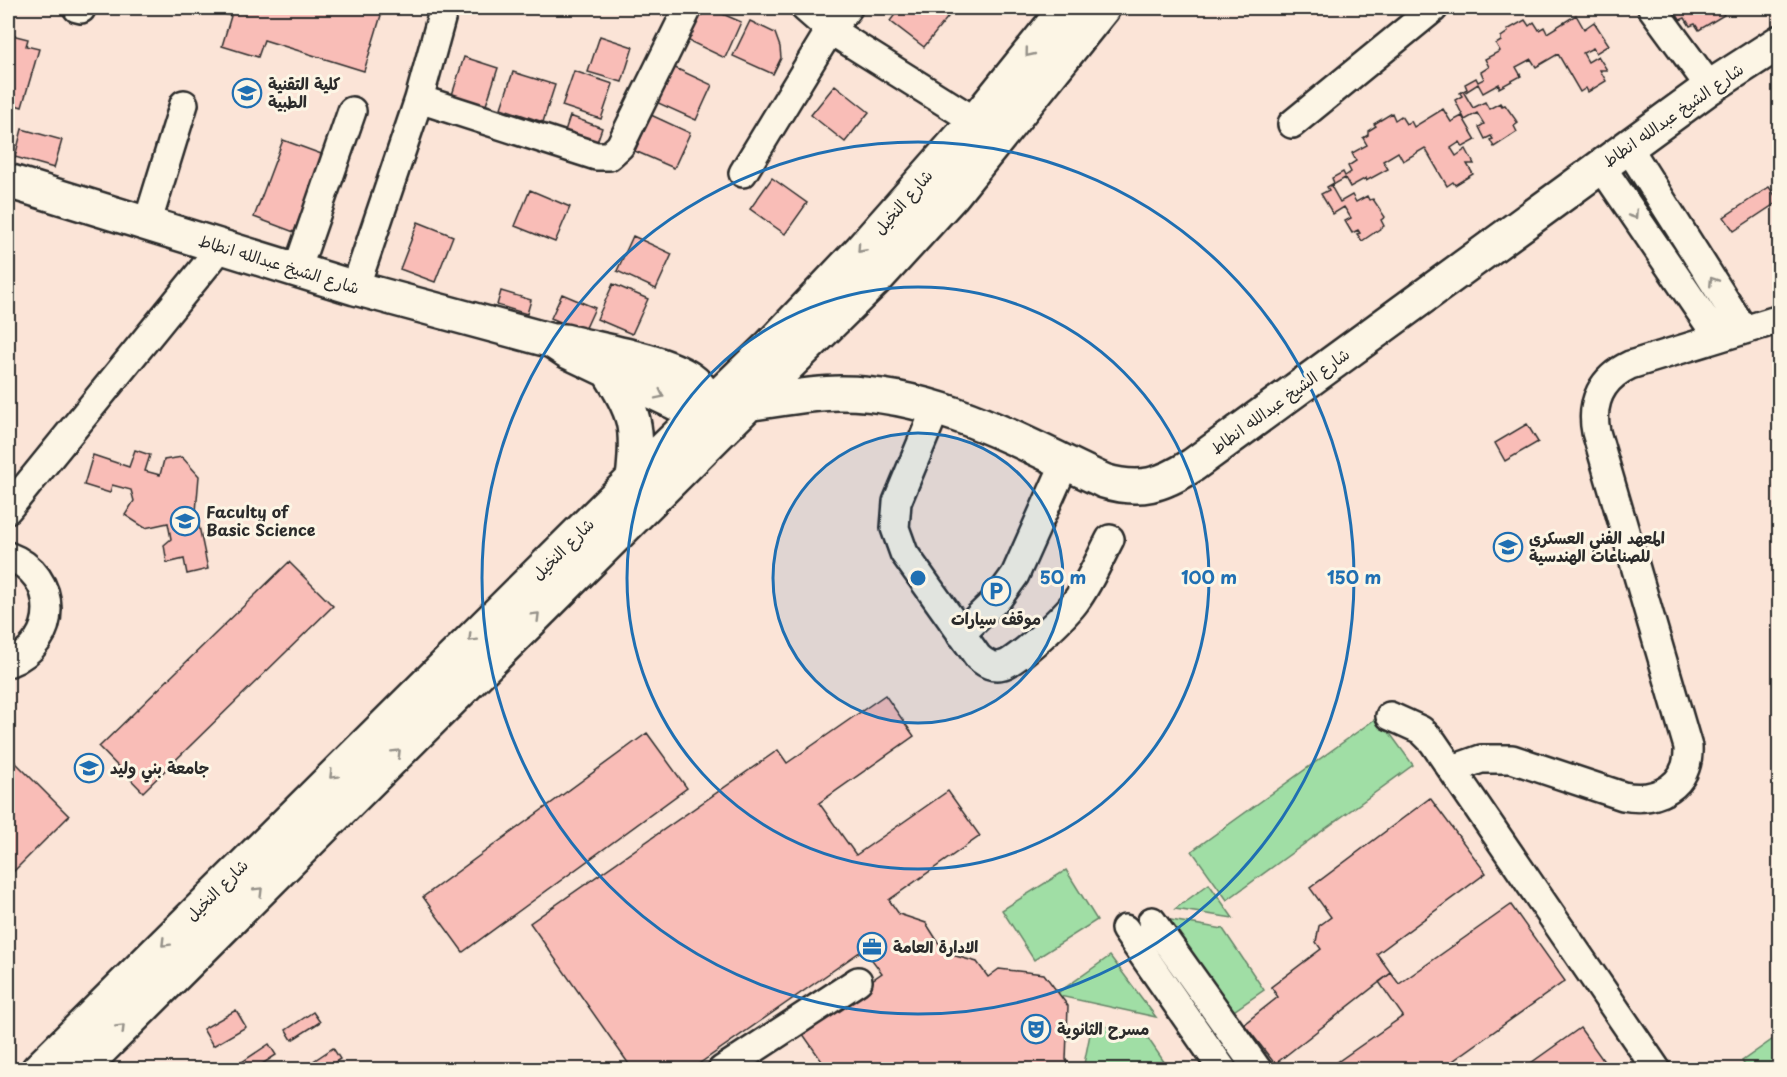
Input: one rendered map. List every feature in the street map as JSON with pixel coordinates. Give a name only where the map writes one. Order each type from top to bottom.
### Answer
[{"type":"main road","name":"شارع النخيل","points":[[80,1070],[714,420],[769,347],[861,250],[975,121],[1066,8]]},
{"type":"main road","name":"شارع النخيل","points":[[38,1070],[633,479],[714,420],[751,402],[879,276],[952,196],[1103,8]]},
{"type":"main road","name":"شارع الشيخ عبدالله انطاط","points":[[751,402],[810,393],[874,395],[936,408],[977,422],[1119,486],[1151,486],[1166,481],[1180,474],[1710,87],[1779,42]]},
{"type":"main road","name":"شارع الشيخ عبدالله انطاط","points":[[8,181],[355,288],[552,341],[566,341],[603,350],[674,371],[696,384],[714,420]]},
{"type":"main road","name":"شارع الشيخ عبدالله انطاط","points":[[552,341],[567,351],[676,403],[687,405],[714,420]]},
{"type":"main road","points":[[674,371],[707,372],[724,369],[740,364],[769,347]]},
{"type":"main road","points":[[607,369],[624,394],[635,421],[636,452],[633,479]]},
{"type":"street","points":[[355,288],[419,99],[444,8]]},
{"type":"street","points":[[419,99],[596,156],[609,156],[620,146],[688,8]]},
{"type":"street","points":[[805,8],[830,30],[975,121]]},
{"type":"street","points":[[743,173],[830,30],[848,8]]},
{"type":"street","points":[[1292,124],[1434,8]]},
{"type":"street","points":[[1652,8],[1710,87]]},
{"type":"street","points":[[147,224],[184,104]]},
{"type":"street","points":[[297,270],[352,111]]},
{"type":"street","points":[[1628,147],[1744,330]]},
{"type":"street","points":[[1601,166],[1718,338]]},
{"type":"street","points":[[8,509],[221,246]]},
{"type":"street","points":[[1453,769],[1467,762],[1481,759],[1512,759],[1637,799],[1664,792],[1675,784],[1688,759],[1688,747],[1596,432],[1594,411],[1600,390],[1621,369],[1779,319]]},
{"type":"street","points":[[936,408],[897,502],[895,528],[898,541],[908,558],[984,663],[992,666],[1009,664],[1075,602],[1110,540]]},
{"type":"street","points":[[961,634],[999,597],[1015,575],[1065,463]]},
{"type":"street","points":[[8,556],[21,562],[38,579],[44,591],[47,616],[44,628],[35,644],[21,657],[8,663]]},
{"type":"street","points":[[1390,716],[1421,730],[1453,769],[1646,1066]]},
{"type":"street","points":[[1152,921],[1258,1070]]},
{"type":"street","points":[[1125,929],[1217,1066]]},
{"type":"street","points":[[722,1070],[858,981]]},
{"type":"green space","points":[[1378,717],[1413,765],[1227,900],[1192,851]]},
{"type":"green space","points":[[1066,870],[1097,920],[1034,960],[1002,910]]},
{"type":"green space","points":[[1209,884],[1233,918],[1175,909]]},
{"type":"green space","points":[[1165,919],[1223,929],[1264,990],[1212,1026]]},
{"type":"green space","points":[[1110,956],[1156,1017],[1055,995]]},
{"type":"green space","points":[[1092,1024],[1145,1034],[1169,1069],[1083,1069]]},
{"type":"green space","points":[[1779,1035],[1779,1069],[1747,1069],[1742,1061]]},
{"type":"building","points":[[203,8],[367,8],[382,12],[364,71],[264,40],[258,57],[222,46],[231,16]]},
{"type":"building","points":[[700,8],[709,8],[741,22],[725,58],[685,39]]},
{"type":"building","points":[[900,8],[935,8],[948,17],[924,47],[890,21]]},
{"type":"building","points":[[1673,8],[1719,8],[1724,15],[1699,30],[1695,24],[1690,26],[1685,18],[1680,20]]},
{"type":"building","points":[[1576,15],[1584,29],[1594,22],[1609,45],[1596,53],[1593,48],[1583,53],[1588,62],[1598,56],[1607,70],[1600,70],[1606,81],[1588,92],[1586,88],[1580,92],[1558,54],[1536,67],[1531,59],[1516,67],[1521,76],[1499,88],[1499,84],[1483,93],[1478,84],[1464,93],[1473,108],[1485,102],[1489,109],[1500,103],[1502,106],[1505,105],[1518,123],[1514,126],[1517,132],[1494,147],[1490,140],[1493,139],[1491,136],[1485,139],[1479,127],[1484,124],[1477,113],[1465,120],[1455,100],[1467,89],[1465,84],[1476,78],[1478,82],[1484,79],[1481,72],[1489,67],[1485,59],[1500,51],[1496,44],[1501,41],[1501,37],[1508,32],[1507,30],[1525,20],[1529,26],[1534,22],[1539,30],[1544,27],[1547,33]]},
{"type":"building","points":[[750,21],[775,33],[781,58],[773,74],[733,56]]},
{"type":"building","points":[[8,34],[28,39],[26,46],[39,49],[22,107],[12,104],[8,118]]},
{"type":"building","points":[[600,36],[633,47],[622,82],[588,72]]},
{"type":"building","points":[[464,57],[498,68],[486,105],[452,95]]},
{"type":"building","points":[[673,67],[712,85],[696,120],[656,102]]},
{"type":"building","points":[[574,71],[613,84],[601,119],[562,106]]},
{"type":"building","points":[[513,72],[555,85],[543,122],[501,108]]},
{"type":"building","points":[[835,85],[869,112],[845,142],[811,115]]},
{"type":"building","points":[[1443,109],[1451,122],[1462,116],[1476,140],[1463,147],[1460,142],[1451,148],[1456,156],[1466,149],[1474,164],[1467,164],[1473,174],[1455,185],[1453,182],[1447,186],[1425,148],[1403,161],[1398,152],[1383,161],[1388,169],[1366,181],[1366,178],[1350,187],[1345,178],[1331,186],[1340,202],[1352,195],[1356,202],[1367,196],[1369,200],[1373,199],[1385,217],[1381,220],[1384,226],[1362,241],[1357,234],[1360,233],[1358,230],[1352,233],[1345,221],[1351,218],[1344,207],[1333,214],[1321,194],[1329,190],[1327,187],[1334,183],[1332,178],[1343,172],[1345,176],[1351,172],[1348,166],[1356,161],[1352,153],[1367,145],[1363,138],[1376,126],[1374,124],[1392,113],[1395,120],[1401,116],[1406,124],[1411,121],[1414,127]]},
{"type":"building","points":[[651,115],[690,133],[674,168],[635,151]]},
{"type":"building","points":[[570,116],[602,128],[595,148],[563,137]]},
{"type":"building","points":[[22,129],[62,140],[54,168],[15,157]]},
{"type":"building","points":[[283,140],[324,155],[294,232],[254,217]]},
{"type":"building","points":[[772,178],[807,203],[785,234],[750,209]]},
{"type":"building","points":[[1769,187],[1779,201],[1734,231],[1724,217]]},
{"type":"building","points":[[530,190],[570,207],[555,242],[515,226]]},
{"type":"building","points":[[418,222],[453,236],[435,282],[400,269]]},
{"type":"building","points":[[633,236],[672,254],[656,289],[617,271]]},
{"type":"building","points":[[613,284],[648,299],[632,334],[597,319]]},
{"type":"building","points":[[501,291],[531,300],[527,314],[497,305]]},
{"type":"building","points":[[562,294],[595,308],[584,332],[551,318]]},
{"type":"building","points":[[1527,424],[1538,442],[1505,461],[1495,443]]},
{"type":"building","points":[[135,450],[150,455],[145,471],[160,475],[164,460],[182,457],[199,476],[196,512],[208,569],[187,574],[184,559],[167,563],[164,545],[171,539],[168,523],[145,528],[125,515],[134,501],[131,490],[112,485],[110,493],[84,485],[93,455],[129,467]]},
{"type":"building","points":[[289,562],[333,606],[143,792],[99,747]]},
{"type":"building","points":[[885,695],[914,736],[819,803],[856,855],[948,791],[980,836],[889,900],[899,914],[926,923],[945,953],[977,962],[988,977],[999,969],[1044,974],[1068,1006],[1066,1060],[1073,1070],[828,1070],[800,1030],[882,973],[864,949],[690,1070],[633,1070],[530,923],[778,750],[787,763]]},
{"type":"building","points":[[647,733],[687,788],[463,952],[423,897]]},
{"type":"building","points":[[8,755],[69,816],[8,877]]},
{"type":"building","points":[[1430,798],[1486,873],[1377,954],[1391,973],[1275,1064],[1244,1024],[1278,997],[1271,987],[1321,949],[1316,942],[1319,926],[1331,917],[1310,888]]},
{"type":"building","points":[[1511,905],[1565,981],[1440,1070],[1326,1070],[1403,1016],[1379,982],[1391,973],[1399,984]]},
{"type":"building","points":[[236,1010],[246,1027],[213,1046],[203,1029]]},
{"type":"building","points":[[313,1012],[320,1022],[292,1040],[286,1030]]},
{"type":"building","points":[[1580,1028],[1608,1067],[1604,1070],[1521,1070]]},
{"type":"building","points":[[269,1044],[276,1055],[253,1070],[247,1070],[242,1062]]},
{"type":"building","points":[[333,1048],[340,1059],[323,1070],[308,1070],[306,1066]]},
{"type":"place","name":"كلية التقنية الطبية","points":[[247,93]]},
{"type":"place","name":"Faculty of Basic Science","points":[[185,521]]},
{"type":"place","name":"المعهد الفني العسكري للصناعات الهندسية","points":[[1508,547]]},
{"type":"place","name":"موقف سيارات","points":[[996,591]]},
{"type":"place","name":"جامعة بني وليد","points":[[89,768]]},
{"type":"place","name":"الادارة العامة","points":[[872,947]]},
{"type":"place","name":"مسرح الثانوية","points":[[1036,1029]]}]
